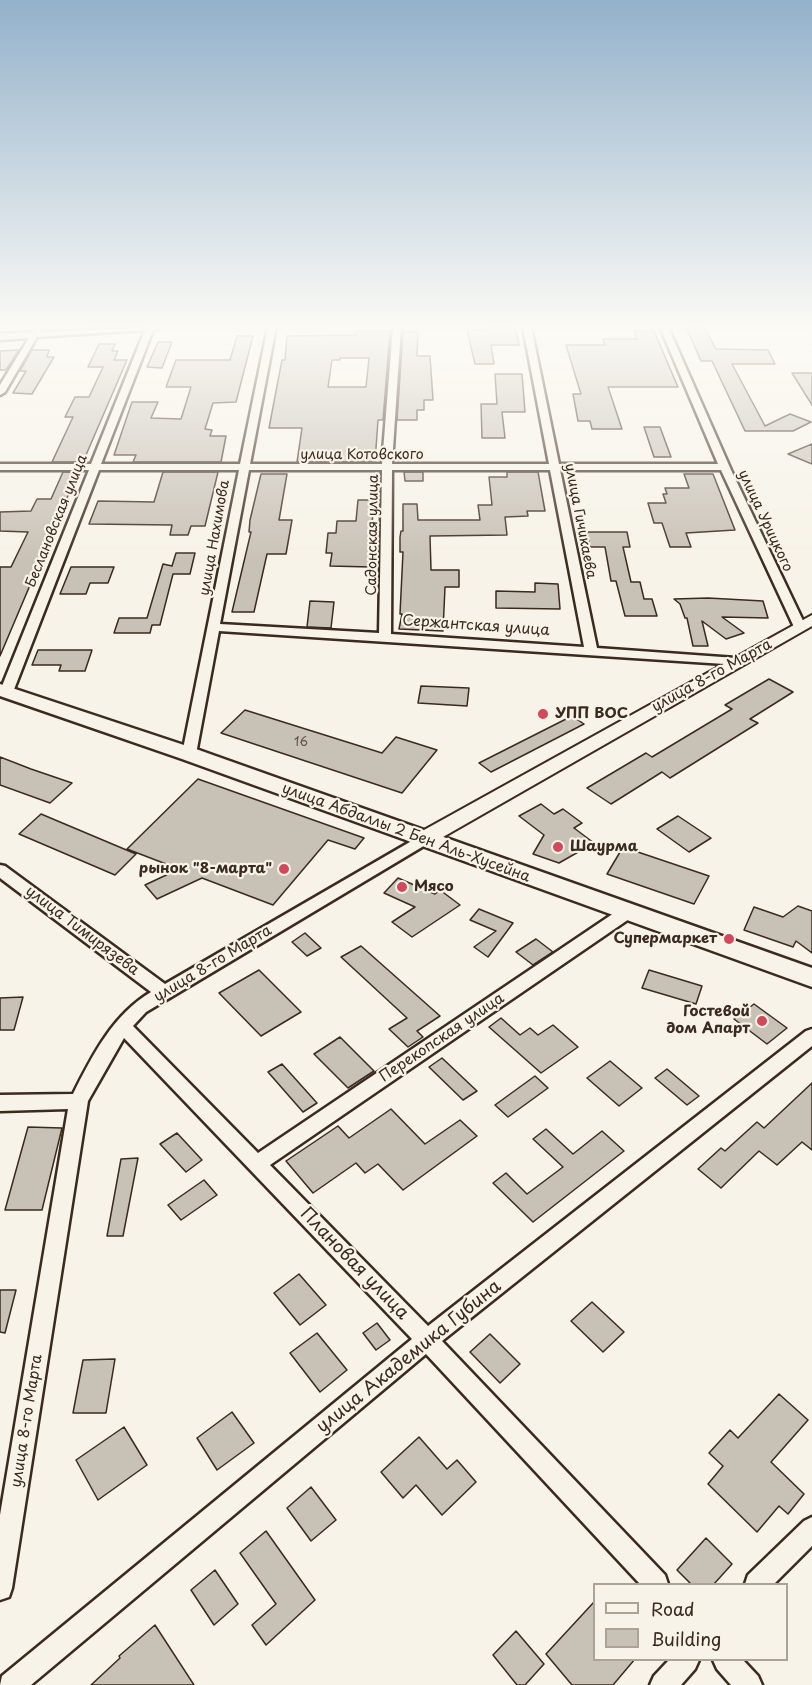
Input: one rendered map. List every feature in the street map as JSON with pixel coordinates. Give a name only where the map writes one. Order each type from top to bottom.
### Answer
[{"type":"main road","name":"улица Абдаллы 2 Бен Аль-Хусейна","points":[[3,691],[189,754],[812,978]]},
{"type":"street","name":"Беслановская улица","points":[[3,691],[119,406]]},
{"type":"street","name":"улица Нахимова","points":[[189,754],[256,406]]},
{"type":"street","name":"Садонская улица","points":[[385,637],[387,468],[391,406]]},
{"type":"street","name":"улица Гичикаева","points":[[543,406],[591,651]]},
{"type":"street","name":"улица Урицкого","points":[[698,406],[725,467],[806,623]]},
{"type":"street","name":"улица Котовского","points":[[0,467],[725,467]]},
{"type":"street","name":"улица 8-го Марта","points":[[0,1588],[79,1101],[98,1061],[122,1025],[140,1007],[423,840],[806,623]]},
{"type":"street","name":"Сержантская улица","points":[[214,627],[736,662]]},
{"type":"street","name":"улица Тимирязева","points":[[0,870],[164,993]]},
{"type":"street","name":"Перекопская улица","points":[[258,1163],[626,912]]},
{"type":"street","name":"Плановая улица","points":[[122,1025],[258,1163],[655,1583]]},
{"type":"street","name":"улица Академика Губина","points":[[11,1685],[427,1340],[812,1036]]},
{"type":"street","points":[[0,1103],[79,1101]]},
{"type":"street","points":[[758,1583],[812,1529]]},
{"type":"street","points":[[663,1685],[684,1661]]},
{"type":"street","points":[[728,1661],[749,1685]]},
{"type":"building","points":[[71,406],[107,406],[83,462],[52,462],[73,417],[65,417]]},
{"type":"building","points":[[131,406],[156,406],[151,418],[181,419],[185,406],[212,406],[205,429],[212,430],[210,436],[226,436],[221,462],[133,462],[136,455],[114,455]]},
{"type":"building","points":[[273,406],[384,406],[383,420],[378,420],[375,462],[297,462],[302,428],[269,428]]},
{"type":"building","points":[[398,406],[424,406],[424,410],[417,410],[417,420],[397,420]]},
{"type":"building","points":[[481,406],[524,406],[525,412],[502,412],[505,438],[482,438]]},
{"type":"building","points":[[575,406],[614,406],[622,429],[592,429],[590,421],[578,421]]},
{"type":"building","points":[[733,406],[754,406],[765,426],[790,414],[811,422],[793,431],[745,431]]},
{"type":"building","points":[[644,427],[660,427],[671,457],[654,457]]},
{"type":"building","points":[[812,444],[812,464],[788,454]]},
{"type":"building","points":[[63,472],[78,472],[0,656],[0,567],[11,567],[28,532],[0,531],[0,512],[31,511],[37,499],[51,499]]},
{"type":"building","points":[[163,472],[218,472],[205,526],[191,526],[188,535],[170,535],[172,525],[89,524],[98,501],[154,502]]},
{"type":"building","points":[[404,472],[423,472],[423,481],[405,481]]},
{"type":"building","points":[[507,472],[538,472],[545,511],[527,511],[528,516],[505,517],[507,535],[430,536],[431,570],[459,570],[459,587],[445,587],[443,631],[399,629],[402,614],[400,614],[403,552],[400,552],[400,537],[403,531],[403,504],[417,504],[418,520],[480,520],[478,505],[492,505],[489,477],[507,477]]},
{"type":"building","points":[[261,474],[287,474],[279,520],[292,520],[286,554],[267,554],[254,612],[232,612],[251,532],[249,532],[250,520]]},
{"type":"building","points":[[684,474],[713,474],[735,530],[686,533],[691,547],[670,547],[662,523],[654,523],[648,503],[666,503],[663,494],[667,494],[665,488],[689,488]]},
{"type":"building","points":[[358,500],[373,500],[371,567],[330,566],[332,553],[326,553],[328,533],[336,533],[337,521],[356,521]]},
{"type":"building","points":[[587,532],[627,532],[630,547],[623,547],[631,582],[640,582],[644,599],[652,599],[657,616],[625,616],[616,581],[611,581],[605,547],[590,547]]},
{"type":"building","points":[[176,553],[195,553],[190,574],[173,574],[160,625],[152,625],[150,633],[114,633],[119,618],[147,618],[163,564],[172,566]]},
{"type":"building","points":[[71,567],[114,567],[108,583],[90,583],[86,594],[60,594]]},
{"type":"building","points":[[535,583],[558,584],[560,609],[496,608],[496,591],[535,592]]},
{"type":"building","points":[[674,599],[763,601],[768,618],[722,617],[744,633],[726,639],[702,621],[708,646],[693,646],[687,618],[680,604]]},
{"type":"building","points":[[310,601],[334,602],[331,628],[307,627]]},
{"type":"building","points":[[38,650],[92,650],[85,671],[59,671],[61,665],[32,665]]},
{"type":"building","points":[[769,679],[793,692],[750,719],[758,723],[670,778],[662,772],[611,804],[587,788],[646,753],[652,757],[732,709],[725,705]]},
{"type":"building","points":[[421,686],[469,688],[467,706],[418,703]]},
{"type":"building","points":[[245,710],[382,753],[396,737],[437,750],[402,793],[221,733]]},
{"type":"building","points":[[572,716],[584,724],[491,772],[479,763]]},
{"type":"building","points":[[0,757],[72,783],[50,803],[0,785]]},
{"type":"building","points":[[198,779],[364,838],[355,849],[328,840],[273,905],[202,878],[157,899],[145,885],[179,869],[127,849]]},
{"type":"building","points":[[541,804],[554,814],[563,809],[582,823],[574,828],[594,843],[559,863],[533,854],[544,835],[519,816]]},
{"type":"building","points":[[41,814],[136,854],[115,875],[19,834]]},
{"type":"building","points":[[678,816],[711,838],[689,852],[657,829]]},
{"type":"building","points":[[623,847],[709,876],[694,904],[607,874]]},
{"type":"building","points":[[398,878],[435,894],[440,890],[460,905],[412,937],[392,922],[415,907],[384,893]]},
{"type":"building","points":[[798,906],[812,911],[812,953],[796,941],[793,947],[744,930],[754,907],[783,917]]},
{"type":"building","points":[[479,909],[513,923],[488,957],[474,947],[496,931],[470,920]]},
{"type":"building","points":[[305,933],[321,948],[307,956],[292,942]]},
{"type":"building","points":[[536,939],[553,952],[533,965],[516,952]]},
{"type":"building","points":[[361,946],[440,1016],[417,1031],[423,1037],[408,1047],[389,1029],[407,1018],[341,957]]},
{"type":"building","points":[[259,970],[301,1012],[261,1036],[219,993]]},
{"type":"building","points":[[649,970],[702,986],[696,1004],[642,988]]},
{"type":"building","points":[[23,997],[14,1030],[0,1030],[0,998]]},
{"type":"building","points":[[754,1004],[787,1028],[767,1044],[734,1019]]},
{"type":"building","points":[[501,1018],[520,1035],[530,1028],[538,1035],[553,1025],[578,1047],[541,1073],[489,1027]]},
{"type":"building","points":[[340,1037],[374,1071],[348,1088],[314,1054]]},
{"type":"building","points":[[442,1058],[477,1091],[463,1100],[429,1067]]},
{"type":"building","points":[[610,1061],[642,1088],[619,1106],[587,1078]]},
{"type":"building","points":[[282,1064],[317,1103],[303,1112],[268,1072]]},
{"type":"building","points":[[667,1069],[699,1096],[687,1105],[655,1078]]},
{"type":"building","points":[[535,1076],[548,1088],[508,1117],[495,1105]]},
{"type":"building","points":[[812,1083],[812,1150],[802,1142],[777,1165],[759,1151],[721,1188],[698,1169],[721,1148],[725,1151],[757,1122],[764,1128]]},
{"type":"building","points":[[391,1109],[425,1144],[460,1120],[477,1136],[403,1190],[378,1164],[365,1173],[356,1163],[313,1193],[286,1161],[338,1126],[349,1138]]},
{"type":"building","points":[[28,1127],[62,1128],[42,1210],[5,1210]]},
{"type":"building","points":[[546,1129],[573,1154],[602,1131],[624,1151],[533,1222],[493,1183],[506,1173],[527,1194],[563,1167],[533,1139]]},
{"type":"building","points":[[177,1133],[202,1160],[186,1172],[160,1144]]},
{"type":"building","points":[[138,1158],[123,1236],[107,1236],[121,1159]]},
{"type":"building","points":[[204,1180],[217,1195],[181,1220],[168,1205]]},
{"type":"building","points":[[299,1274],[326,1305],[300,1325],[274,1293]]},
{"type":"building","points":[[0,1290],[16,1290],[5,1333],[0,1332]]},
{"type":"building","points":[[592,1302],[624,1332],[603,1352],[571,1321]]},
{"type":"building","points":[[377,1323],[390,1340],[376,1350],[363,1333]]},
{"type":"building","points":[[317,1333],[347,1370],[320,1392],[290,1353]]},
{"type":"building","points":[[490,1334],[520,1364],[500,1383],[470,1352]]},
{"type":"building","points":[[115,1359],[106,1413],[73,1413],[83,1360]]},
{"type":"building","points":[[779,1394],[808,1420],[771,1462],[804,1494],[788,1514],[779,1506],[757,1532],[708,1484],[723,1466],[709,1453],[730,1430],[738,1438]]},
{"type":"building","points":[[232,1412],[254,1443],[217,1470],[197,1438]]},
{"type":"building","points":[[124,1427],[147,1465],[98,1500],[76,1460]]},
{"type":"building","points":[[419,1437],[447,1469],[457,1460],[476,1482],[442,1515],[416,1485],[403,1498],[381,1472]]},
{"type":"building","points":[[311,1487],[336,1520],[311,1541],[287,1508]]},
{"type":"building","points":[[266,1531],[315,1600],[266,1645],[252,1625],[276,1604],[240,1553]]},
{"type":"building","points":[[706,1538],[732,1564],[715,1583],[690,1583],[677,1570]]},
{"type":"building","points":[[215,1570],[238,1604],[214,1625],[191,1590]]},
{"type":"building","points":[[593,1603],[593,1661],[633,1661],[613,1685],[572,1685],[546,1654]]},
{"type":"building","points":[[155,1625],[194,1685],[91,1685],[120,1658],[119,1656]]},
{"type":"building","points":[[516,1631],[544,1664],[525,1685],[517,1685],[493,1655]]},
{"type":"place","name":"УПП ВОС","points":[[543,714]]},
{"type":"place","name":"Шаурма","points":[[558,847]]},
{"type":"place","name":"рынок \"8-марта\"","points":[[284,869]]},
{"type":"place","name":"Мясо","points":[[402,887]]},
{"type":"place","name":"Супермаркет","points":[[729,939]]},
{"type":"place","name":"Гостевой дом Апарт","points":[[762,1021]]}]
